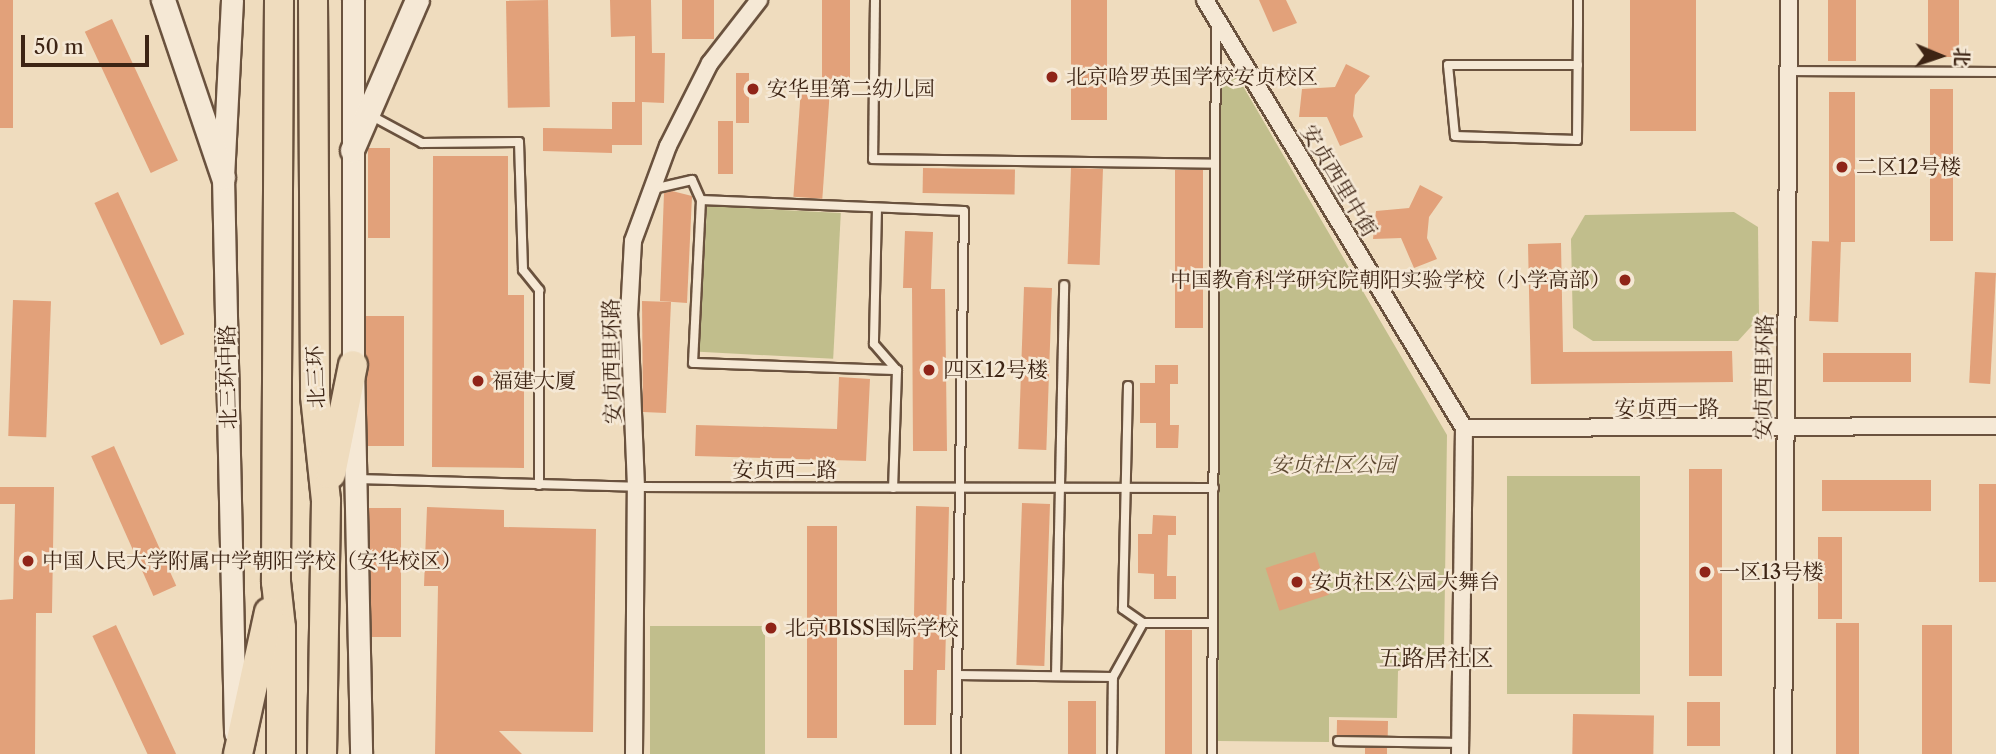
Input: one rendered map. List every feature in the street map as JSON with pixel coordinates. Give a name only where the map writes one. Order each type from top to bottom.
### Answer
[{"type":"highway","name":"北三环","points":[[279,0],[276,582],[281,628],[281,754]]},
{"type":"highway","name":"北三环","points":[[313,0],[315,396],[326,501],[322,754]]},
{"type":"highway","points":[[326,501],[354,365]]},
{"type":"highway","points":[[237,754],[276,582]]},
{"type":"main road","points":[[163,0],[223,177]]},
{"type":"main road","points":[[352,150],[361,109],[417,0]]},
{"type":"street","name":"北三环中路","points":[[232,0],[223,177],[237,754]]},
{"type":"street","points":[[353,0],[361,109]]},
{"type":"street","name":"安贞西里环路","points":[[634,754],[636,487],[631,290],[634,241],[668,146],[710,62],[759,0]]},
{"type":"street","name":"安贞西里中街","points":[[1205,0],[1464,428]]},
{"type":"street","name":"安贞西里环路","points":[[1783,754],[1789,0]]},
{"type":"street","points":[[352,150],[361,754]]},
{"type":"street","name":"安贞西一路","points":[[1464,428],[1784,429],[1996,426]]},
{"type":"street","points":[[1460,748],[1464,428]]},
{"type":"lane","points":[[875,0],[873,159],[1216,164]]},
{"type":"lane","points":[[1577,65],[1448,65],[1455,136],[1577,140],[1578,0]]},
{"type":"lane","points":[[1212,754],[1216,18]]},
{"type":"lane","points":[[1788,71],[1996,72]]},
{"type":"lane","points":[[361,109],[422,143],[519,142],[523,270],[539,290],[539,485]]},
{"type":"lane","points":[[653,189],[692,180],[701,200],[693,363],[897,370]]},
{"type":"lane","points":[[701,200],[964,211],[956,753]]},
{"type":"lane","points":[[877,208],[874,344],[897,370],[893,488]]},
{"type":"lane","points":[[1056,676],[1064,285]]},
{"type":"lane","points":[[1128,386],[1123,609],[1143,623],[1213,623]]},
{"type":"lane","name":"安贞西二路","points":[[357,479],[636,487],[1214,488]]},
{"type":"lane","points":[[1112,754],[1113,677],[1143,623]]},
{"type":"lane","points":[[957,675],[1113,677]]},
{"type":"lane","points":[[1338,741],[1460,748]]},
{"type":"green space","name":"安贞社区公园","points":[[1237,76],[1447,435],[1444,653],[1398,671],[1397,718],[1329,717],[1329,742],[1218,741],[1221,88],[1225,77]]},
{"type":"green space","points":[[707,206],[841,213],[833,359],[699,352]]},
{"type":"green space","points":[[1734,212],[1758,227],[1759,318],[1738,341],[1593,341],[1573,328],[1571,239],[1585,215]]},
{"type":"green space","points":[[1507,476],[1640,476],[1640,694],[1507,694]]},
{"type":"green space","points":[[650,626],[765,626],[765,754],[650,754]]},
{"type":"building","points":[[0,0],[13,0],[13,128],[0,128]]},
{"type":"building","points":[[548,0],[550,107],[508,108],[506,1]]},
{"type":"building","points":[[610,0],[651,0],[652,53],[665,53],[664,103],[642,102],[642,145],[612,145],[612,153],[543,151],[543,128],[612,129],[612,102],[635,102],[635,36],[611,37]]},
{"type":"building","points":[[682,0],[714,0],[714,39],[682,39]]},
{"type":"building","points":[[822,0],[850,0],[850,89],[822,89]]},
{"type":"building","points":[[1071,0],[1107,0],[1107,120],[1071,120]]},
{"type":"building","points":[[1259,0],[1286,0],[1297,23],[1273,32]]},
{"type":"building","points":[[1630,0],[1696,0],[1696,131],[1630,131]]},
{"type":"building","points":[[1828,0],[1856,0],[1856,61],[1828,61]]},
{"type":"building","points":[[1928,0],[1959,0],[1959,57],[1928,57]]},
{"type":"building","points":[[112,19],[178,160],[151,173],[85,32]]},
{"type":"building","points":[[1346,64],[1370,76],[1355,95],[1353,116],[1363,137],[1340,146],[1327,117],[1299,117],[1302,89],[1335,87]]},
{"type":"building","points":[[736,73],[749,73],[749,123],[736,123]]},
{"type":"building","points":[[801,88],[830,90],[822,199],[793,197]]},
{"type":"building","points":[[1930,89],[1953,89],[1953,241],[1930,241]]},
{"type":"building","name":"二区12号楼","points":[[1829,92],[1855,92],[1855,242],[1829,242]]},
{"type":"building","points":[[718,121],[733,121],[733,174],[718,174]]},
{"type":"building","points":[[368,148],[390,148],[390,238],[368,238]]},
{"type":"building","name":"福建大厦","points":[[433,156],[508,156],[508,295],[524,295],[524,468],[432,467]]},
{"type":"building","points":[[923,168],[1015,170],[1015,195],[923,193]]},
{"type":"building","points":[[1071,168],[1103,169],[1100,265],[1068,264]]},
{"type":"building","points":[[1175,170],[1203,170],[1203,328],[1175,328]]},
{"type":"building","points":[[1420,185],[1443,197],[1429,217],[1427,238],[1437,259],[1414,268],[1401,238],[1373,239],[1376,211],[1409,208]]},
{"type":"building","points":[[672,191],[692,196],[687,303],[660,301],[664,193]]},
{"type":"building","points":[[118,192],[184,334],[161,345],[94,203]]},
{"type":"building","name":"四区12号楼","points":[[905,231],[933,232],[931,289],[945,289],[947,451],[913,451],[912,288],[903,288]]},
{"type":"building","points":[[1812,241],[1841,242],[1838,322],[1809,321]]},
{"type":"building","points":[[1561,243],[1563,352],[1732,351],[1733,382],[1531,384],[1528,244]]},
{"type":"building","points":[[1975,272],[1996,273],[1990,384],[1969,383]]},
{"type":"building","points":[[1024,287],[1052,288],[1046,450],[1018,449]]},
{"type":"building","points":[[13,300],[51,301],[46,437],[8,436]]},
{"type":"building","points":[[642,301],[671,302],[666,413],[643,412]]},
{"type":"building","points":[[366,316],[404,316],[404,446],[366,446]]},
{"type":"building","points":[[1823,353],[1911,353],[1911,382],[1823,382]]},
{"type":"building","points":[[1155,365],[1178,365],[1178,384],[1170,384],[1170,425],[1179,425],[1178,448],[1156,448],[1156,423],[1140,423],[1140,383],[1155,383]]},
{"type":"building","points":[[839,377],[870,379],[866,461],[695,456],[696,425],[837,429]]},
{"type":"building","points":[[114,446],[176,586],[153,596],[91,456]]},
{"type":"building","name":"一区13号楼","points":[[1689,469],[1722,469],[1722,676],[1689,676]]},
{"type":"building","points":[[1822,480],[1931,480],[1931,511],[1822,511]]},
{"type":"building","points":[[1979,484],[1996,484],[1996,582],[1979,582]]},
{"type":"building","points":[[0,487],[54,487],[52,613],[36,613],[35,754],[0,754],[0,600],[13,599],[15,504],[0,504]]},
{"type":"building","points":[[1022,503],[1050,504],[1044,666],[1016,665]]},
{"type":"building","points":[[916,506],[949,507],[945,670],[937,670],[936,725],[904,725],[904,670],[913,670]]},
{"type":"building","points":[[427,507],[504,510],[504,527],[596,529],[593,732],[499,731],[522,754],[435,754],[438,586],[424,586]]},
{"type":"building","points":[[369,508],[401,508],[401,637],[369,637]]},
{"type":"building","points":[[1153,515],[1176,516],[1176,535],[1168,535],[1167,576],[1176,576],[1176,599],[1154,599],[1154,574],[1138,573],[1138,534],[1152,534]]},
{"type":"building","points":[[807,526],[837,526],[837,738],[807,738]]},
{"type":"building","points":[[1818,537],[1842,537],[1842,619],[1818,619]]},
{"type":"building","name":"安贞社区公园大舞台","points":[[1315,552],[1329,595],[1279,611],[1266,568]]},
{"type":"building","points":[[1836,623],[1859,623],[1859,754],[1836,754]]},
{"type":"building","points":[[116,625],[176,754],[147,754],[92,636]]},
{"type":"building","points":[[1922,625],[1952,625],[1952,754],[1922,754]]},
{"type":"building","points":[[1165,630],[1192,630],[1192,754],[1165,754]]},
{"type":"building","points":[[1068,701],[1096,701],[1096,754],[1068,754]]},
{"type":"building","points":[[1687,702],[1720,702],[1720,746],[1687,746]]},
{"type":"building","points":[[1573,714],[1654,715],[1653,754],[1572,754]]},
{"type":"building","points":[[1337,720],[1388,721],[1388,736],[1337,735]]},
{"type":"building","points":[[1365,748],[1387,748],[1387,754],[1365,754]]},
{"type":"place","name":"北京哈罗英国学校安贞校区","points":[[1052,77]]},
{"type":"place","name":"安华里第二幼儿园","points":[[753,89]]},
{"type":"place","name":"二区12号楼","points":[[1842,167]]},
{"type":"place","name":"中国教育科学研究院朝阳实验学校（小学高部）","points":[[1625,280]]},
{"type":"place","name":"四区12号楼","points":[[929,370]]},
{"type":"place","name":"福建大厦","points":[[478,381]]},
{"type":"place","name":"中国人民大学附属中学朝阳学校（安华校区）","points":[[28,561]]},
{"type":"place","name":"一区13号楼","points":[[1705,572]]},
{"type":"place","name":"安贞社区公园大舞台","points":[[1297,582]]},
{"type":"place","name":"北京BISS国际学校","points":[[771,628]]},
{"type":"district","name":"五路居社区","points":[[1436,658]]}]
